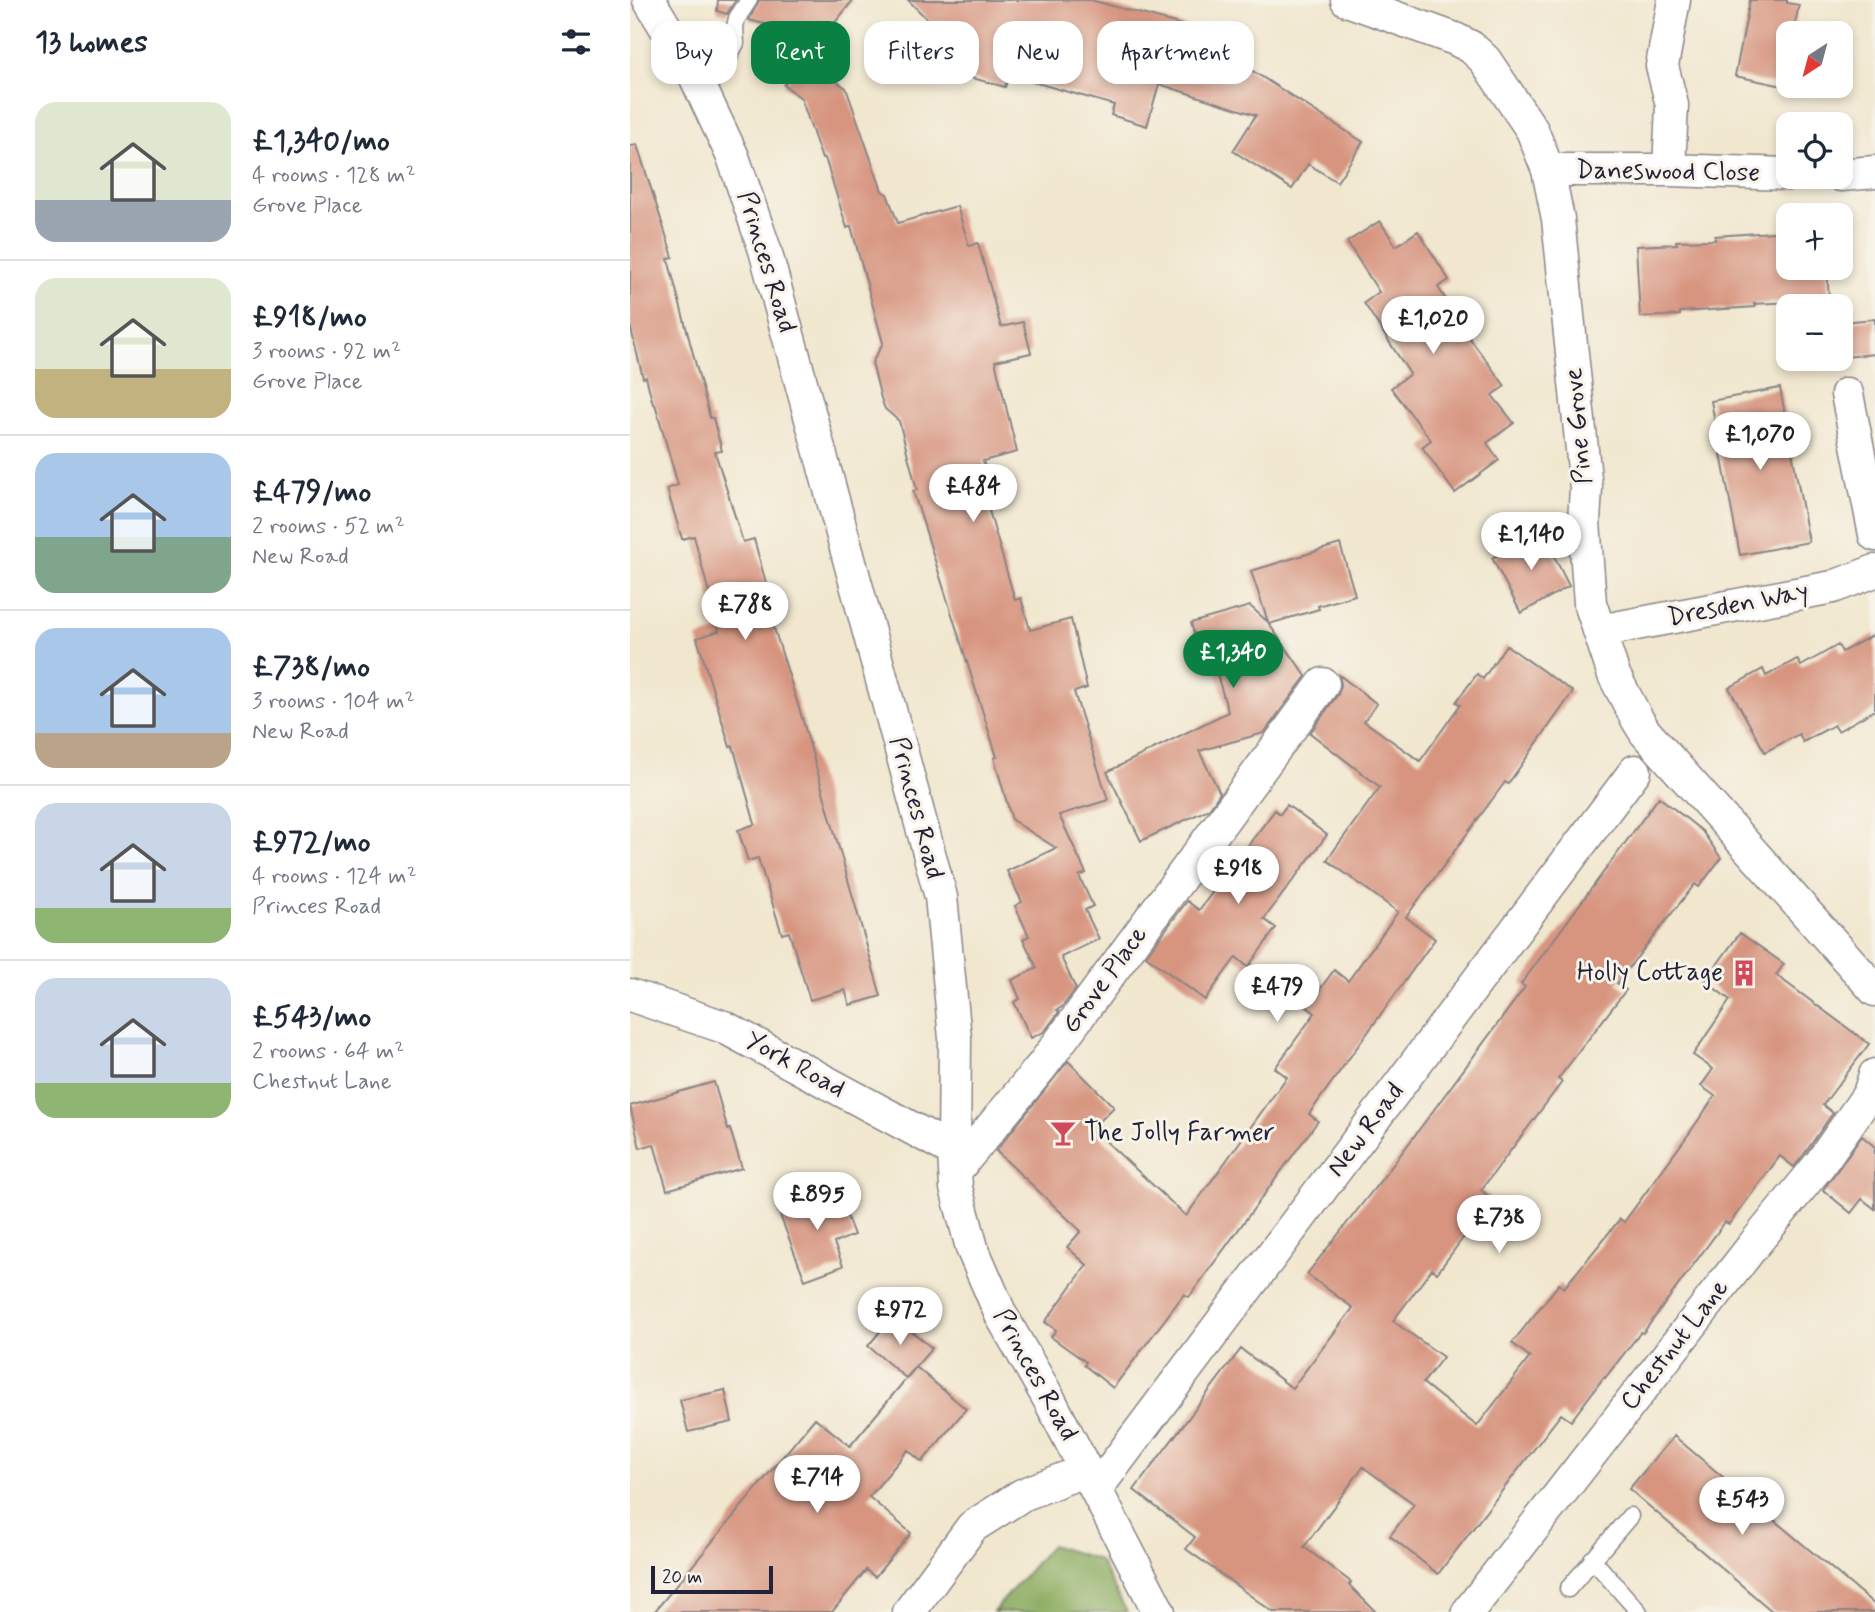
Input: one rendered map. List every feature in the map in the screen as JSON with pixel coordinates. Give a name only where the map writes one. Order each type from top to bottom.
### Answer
[{"type":"street","name":"Princes Road","points":[[649,0],[662,21]]},
{"type":"street","name":"Pine Grove","points":[[1347,0],[1471,47],[1485,60],[1532,130],[1548,170],[1558,219],[1586,488],[1584,522],[1590,603],[1614,675],[1646,732],[1875,990]]},
{"type":"street","points":[[1669,170],[1672,105],[1662,66],[1674,0]]},
{"type":"street","name":"Princes Road","points":[[699,84],[733,157],[765,250],[941,897],[955,1038],[956,1188],[972,1248],[1000,1315],[1049,1399],[1159,1612]]},
{"type":"street","name":"Daneswood Close","points":[[1548,170],[1776,174]]},
{"type":"street","points":[[1853,174],[1875,173]]},
{"type":"street","points":[[1847,394],[1875,536]]},
{"type":"street","name":"Dresden Way","points":[[1599,631],[1833,587],[1875,571]]},
{"type":"street","name":"Grove Place","points":[[955,1161],[1042,1066],[1323,684]]},
{"type":"street","name":"New Road","points":[[1091,1479],[1635,771]]},
{"type":"street","name":"York Road","points":[[630,995],[724,1027],[955,1161]]},
{"type":"street","name":"Chestnut Lane","points":[[1468,1612],[1752,1247],[1820,1164],[1869,1094],[1875,1075]]},
{"type":"street","points":[[909,1612],[972,1527],[1022,1494],[1091,1479]]},
{"type":"lane","points":[[736,21],[749,0]]},
{"type":"lane","points":[[1568,1589],[1630,1516]]},
{"type":"lane","points":[[1592,1559],[1639,1612]]},
{"type":"green space","points":[[1051,1545],[1099,1560],[1127,1612],[993,1612]]},
{"type":"building","points":[[718,0],[736,0],[727,14],[717,11]]},
{"type":"building","points":[[759,0],[853,0],[836,21],[749,20]]},
{"type":"building","points":[[908,0],[1091,0],[1167,21],[1097,21],[1097,84],[1159,84],[1147,126],[1111,115],[1114,105],[1040,84],[1083,84],[1083,21],[993,21],[993,84],[979,80],[979,21],[929,21]]},
{"type":"building","points":[[1750,0],[1787,0],[1787,3],[1799,5],[1796,21],[1776,21],[1776,85],[1735,76]]},
{"type":"building","points":[[1254,72],[1363,142],[1337,182],[1308,164],[1292,189],[1233,151],[1256,115],[1159,84],[1254,84]]},
{"type":"building","points":[[840,84],[846,88],[882,191],[887,194],[898,223],[957,206],[969,246],[978,243],[1001,327],[1023,322],[1031,353],[995,361],[1017,452],[983,461],[994,494],[985,497],[1015,600],[1021,598],[1030,630],[1071,619],[1087,688],[1074,692],[1108,800],[1059,815],[1086,873],[1079,876],[1093,906],[1085,910],[1099,939],[1061,957],[1076,989],[1057,1010],[1059,1012],[1044,1032],[1031,1038],[1014,1002],[1020,999],[1012,980],[1037,968],[1023,939],[1029,936],[1015,906],[1022,902],[1007,871],[1056,848],[1012,820],[994,758],[997,757],[913,491],[917,490],[899,421],[885,409],[881,398],[872,363],[883,343],[851,226],[847,228],[825,158],[822,159],[801,98],[784,85]]},
{"type":"building","points":[[637,145],[673,257],[668,259],[710,418],[713,418],[722,451],[715,452],[743,542],[754,539],[770,598],[765,599],[803,721],[881,996],[850,1005],[845,990],[810,1000],[789,932],[782,934],[758,858],[748,861],[738,830],[755,824],[733,746],[730,747],[697,638],[719,631],[694,536],[682,539],[667,489],[678,485],[655,404],[646,377],[643,378],[630,325],[630,146]]},
{"type":"building","points":[[1380,221],[1396,246],[1418,231],[1449,280],[1438,287],[1451,308],[1448,309],[1505,386],[1492,395],[1514,423],[1487,443],[1499,460],[1455,493],[1422,447],[1431,440],[1391,388],[1410,374],[1364,303],[1379,292],[1347,242]]},
{"type":"building","points":[[1776,232],[1776,280],[1828,280],[1829,294],[1776,294],[1776,303],[1754,304],[1755,307],[1640,317],[1636,246],[1715,240],[1715,236]]},
{"type":"building","points":[[1875,319],[1875,354],[1853,356],[1853,321]]},
{"type":"building","points":[[1780,388],[1809,542],[1740,555],[1711,401]]},
{"type":"building","points":[[1542,532],[1569,586],[1521,613],[1492,558]]},
{"type":"building","points":[[1340,544],[1355,595],[1269,624],[1306,676],[1264,733],[1199,751],[1220,793],[1209,809],[1141,841],[1107,772],[1228,712],[1211,654],[1201,657],[1191,623],[1250,606],[1268,622],[1251,571]]},
{"type":"building","points":[[1875,634],[1875,710],[1838,731],[1834,725],[1803,742],[1799,734],[1765,752],[1729,688],[1763,669],[1766,676],[1797,659],[1801,666],[1838,645],[1842,652]]},
{"type":"building","points":[[1506,645],[1573,692],[1508,784],[1505,782],[1406,917],[1435,939],[1309,1114],[1318,1121],[1189,1297],[1184,1294],[1113,1388],[1084,1365],[1086,1362],[1051,1337],[1056,1330],[1045,1322],[1087,1265],[1067,1247],[1081,1231],[996,1151],[1068,1061],[1114,1107],[1097,1124],[1104,1129],[1099,1135],[1186,1216],[1287,1077],[1275,1068],[1315,1013],[1307,1007],[1334,970],[1348,981],[1398,912],[1327,860],[1380,787],[1310,733],[1338,694],[1341,685],[1339,675],[1377,704],[1364,721],[1420,761],[1460,705],[1456,702],[1477,674],[1483,679]]},
{"type":"building","points":[[1659,797],[1702,831],[1721,858],[1699,887],[1695,884],[1617,983],[1626,990],[1558,1079],[1562,1082],[1481,1190],[1492,1199],[1437,1273],[1432,1269],[1393,1321],[1443,1357],[1423,1383],[1477,1426],[1530,1357],[1512,1343],[1559,1284],[1564,1288],[1620,1219],[1624,1222],[1688,1135],[1715,1096],[1701,1086],[1713,1069],[1693,1055],[1730,1000],[1705,981],[1740,933],[1784,964],[1776,975],[1869,1044],[1823,1105],[1833,1113],[1794,1167],[1780,1156],[1729,1224],[1725,1222],[1643,1333],[1641,1332],[1604,1377],[1571,1421],[1561,1414],[1438,1574],[1390,1536],[1414,1504],[1363,1467],[1304,1547],[1351,1582],[1349,1585],[1376,1612],[1273,1612],[1186,1549],[1195,1537],[1134,1490],[1241,1349],[1292,1388],[1353,1308],[1307,1274],[1392,1166],[1525,987],[1521,984]]},
{"type":"building","points":[[1287,805],[1327,835],[1264,919],[1276,928],[1248,967],[1236,957],[1205,1000],[1146,956],[1187,901],[1199,910],[1275,810],[1280,814]]},
{"type":"building","points":[[714,1082],[742,1168],[667,1190],[654,1144],[640,1148],[630,1106]]},
{"type":"building","points":[[1862,1136],[1875,1147],[1875,1209],[1862,1199],[1851,1213],[1823,1190]]},
{"type":"building","points":[[836,1188],[854,1235],[834,1243],[843,1266],[805,1280],[778,1210]]},
{"type":"building","points":[[893,1316],[932,1348],[906,1378],[868,1346]]},
{"type":"building","points":[[916,1367],[966,1409],[922,1462],[908,1450],[869,1497],[911,1533],[875,1577],[866,1570],[832,1612],[654,1612],[815,1418],[850,1446]]},
{"type":"building","points":[[725,1390],[732,1422],[688,1432],[680,1400]]},
{"type":"building","points":[[1674,1436],[1875,1605],[1875,1612],[1773,1612],[1629,1489]]},
{"type":"place","name":"Holly Cottage","points":[[1744,973]]},
{"type":"place","name":"The Jolly Farmer","points":[[1063,1133]]}]
